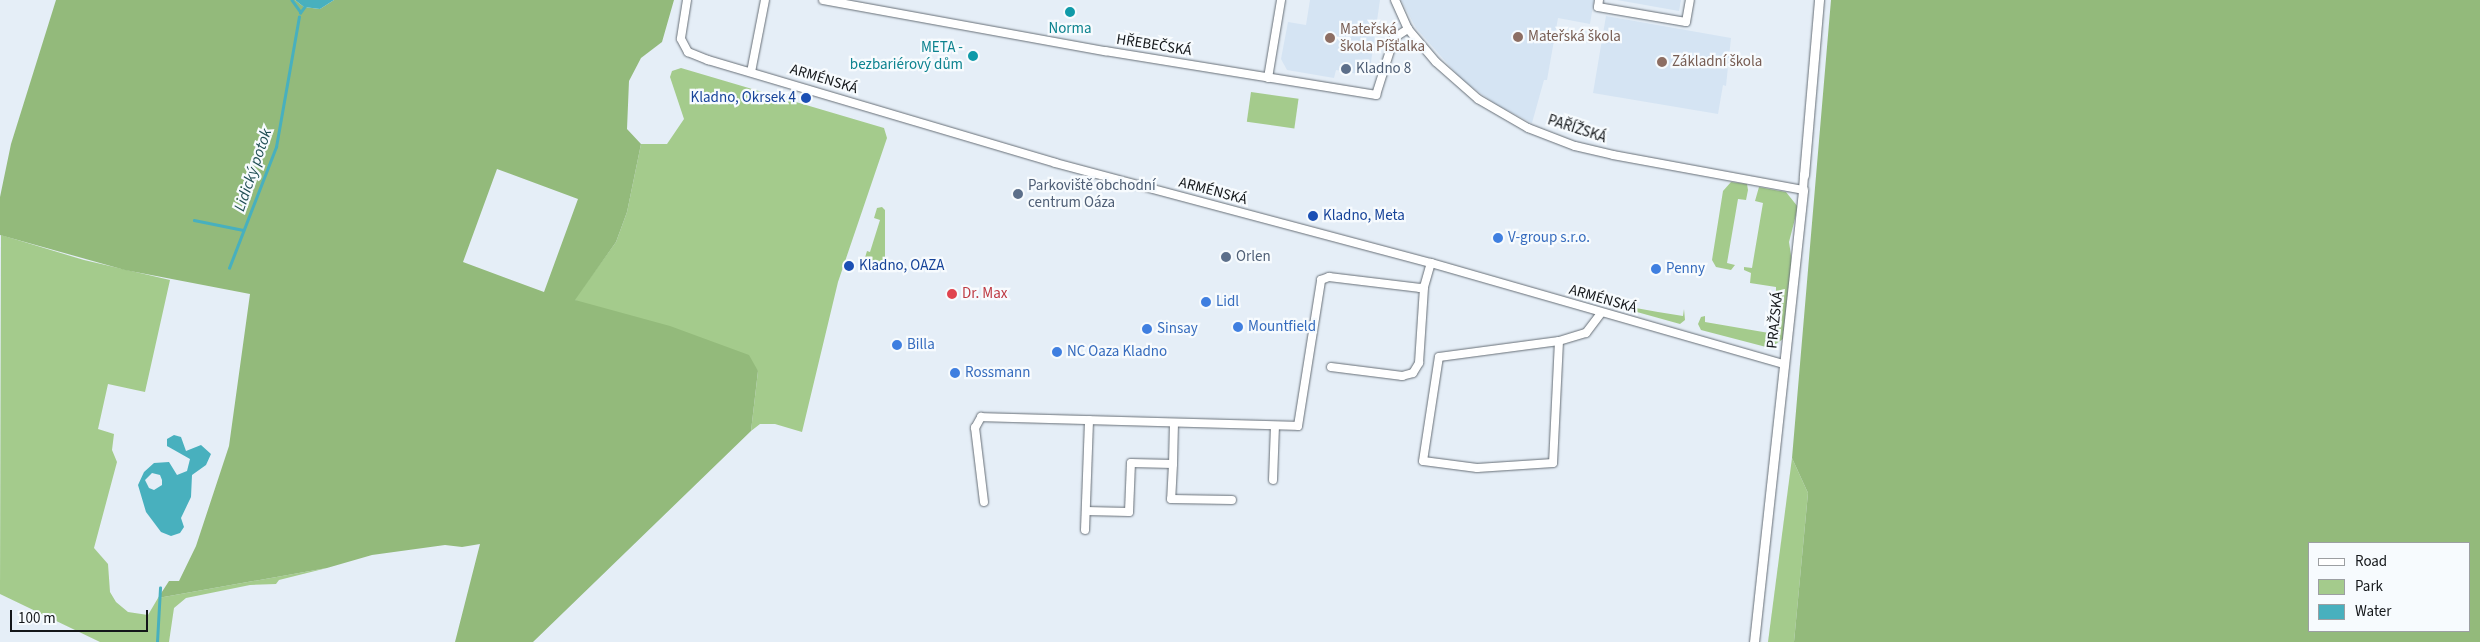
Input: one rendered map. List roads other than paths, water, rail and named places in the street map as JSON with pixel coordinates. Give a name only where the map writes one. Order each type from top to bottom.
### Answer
[{"type":"street","name":"ARMÉNSKÁ","points":[[687,0],[682,39],[688,52],[1055,163],[1431,264],[1784,364]]},
{"type":"street","points":[[751,72],[765,0]]},
{"type":"street","name":"HŘEBEČSKÁ","points":[[823,0],[1268,78],[1376,95],[1394,38],[1408,29]]},
{"type":"street","points":[[1268,78],[1281,0]]},
{"type":"street","name":"PAŘÍŽSKÁ","points":[[1394,0],[1408,29],[1436,62],[1478,99],[1528,128],[1575,146],[1612,155],[1803,190]]},
{"type":"street","points":[[1599,0],[1598,7],[1686,22],[1690,0]]},
{"type":"street","name":"PRAŽSKÁ","points":[[1754,642],[1803,190],[1820,0]]},
{"type":"street","points":[[1331,367],[1402,376],[1414,372],[1419,363],[1424,287],[1431,264]]},
{"type":"street","points":[[984,502],[975,428],[981,417],[1298,426],[1321,280],[1329,277],[1424,287]]},
{"type":"street","points":[[1559,341],[1553,463],[1477,468],[1424,461],[1439,357],[1559,341],[1586,333],[1601,313]]},
{"type":"street","points":[[1086,530],[1089,420]]},
{"type":"street","points":[[1174,423],[1171,499],[1232,500]]},
{"type":"street","points":[[1273,480],[1275,426]]},
{"type":"street","points":[[1086,511],[1130,512],[1131,463],[1172,464]]},
{"type":"water","points":[[295,0],[334,0],[320,9],[304,7]]},
{"type":"water","points":[[174,435],[181,437],[186,451],[201,445],[211,454],[206,465],[192,475],[191,497],[181,518],[184,527],[180,533],[171,536],[161,532],[146,512],[138,485],[144,472],[154,463],[169,462],[177,475],[187,471],[190,459],[167,446],[167,439]],"holes":[[[152,473],[160,475],[162,485],[154,490],[149,488],[145,480]]]},
{"type":"waterway","points":[[292,0],[300,11]]},
{"type":"waterway","name":"Lidický potok","points":[[300,13],[305,6]]},
{"type":"waterway","name":"Lidický potok","points":[[229,268],[276,147],[299,17]]},
{"type":"waterway","points":[[194,220],[243,230]]},
{"type":"waterway","name":"Lidický potok","points":[[157,642],[160,588]]},
{"type":"place","name":"Norma","points":[[1070,12]]},
{"type":"place","name":"Mateřská škola","points":[[1518,37]]},
{"type":"place","name":"Mateřská škola Píšťalka","points":[[1330,38]]},
{"type":"place","name":"META - bezbariérový dům","points":[[973,56]]},
{"type":"place","name":"Základní škola","points":[[1662,62]]},
{"type":"place","name":"Kladno 8","points":[[1346,69]]},
{"type":"place","name":"Kladno, Okrsek 4","points":[[806,98]]},
{"type":"place","name":"Parkoviště obchodní centrum Oáza","points":[[1018,194]]},
{"type":"place","name":"Kladno, Meta","points":[[1313,216]]},
{"type":"place","name":"V-group s.r.o.","points":[[1498,238]]},
{"type":"place","name":"Orlen","points":[[1226,257]]},
{"type":"place","name":"Kladno, OAZA","points":[[849,266]]},
{"type":"place","name":"Penny","points":[[1656,269]]},
{"type":"place","name":"Dr. Max","points":[[952,294]]},
{"type":"place","name":"Lidl","points":[[1206,302]]},
{"type":"place","name":"Mountfield","points":[[1238,327]]},
{"type":"place","name":"Sinsay","points":[[1147,329]]},
{"type":"place","name":"Billa","points":[[897,345]]},
{"type":"place","name":"NC Oaza Kladno","points":[[1057,352]]},
{"type":"place","name":"Rossmann","points":[[955,373]]}]
